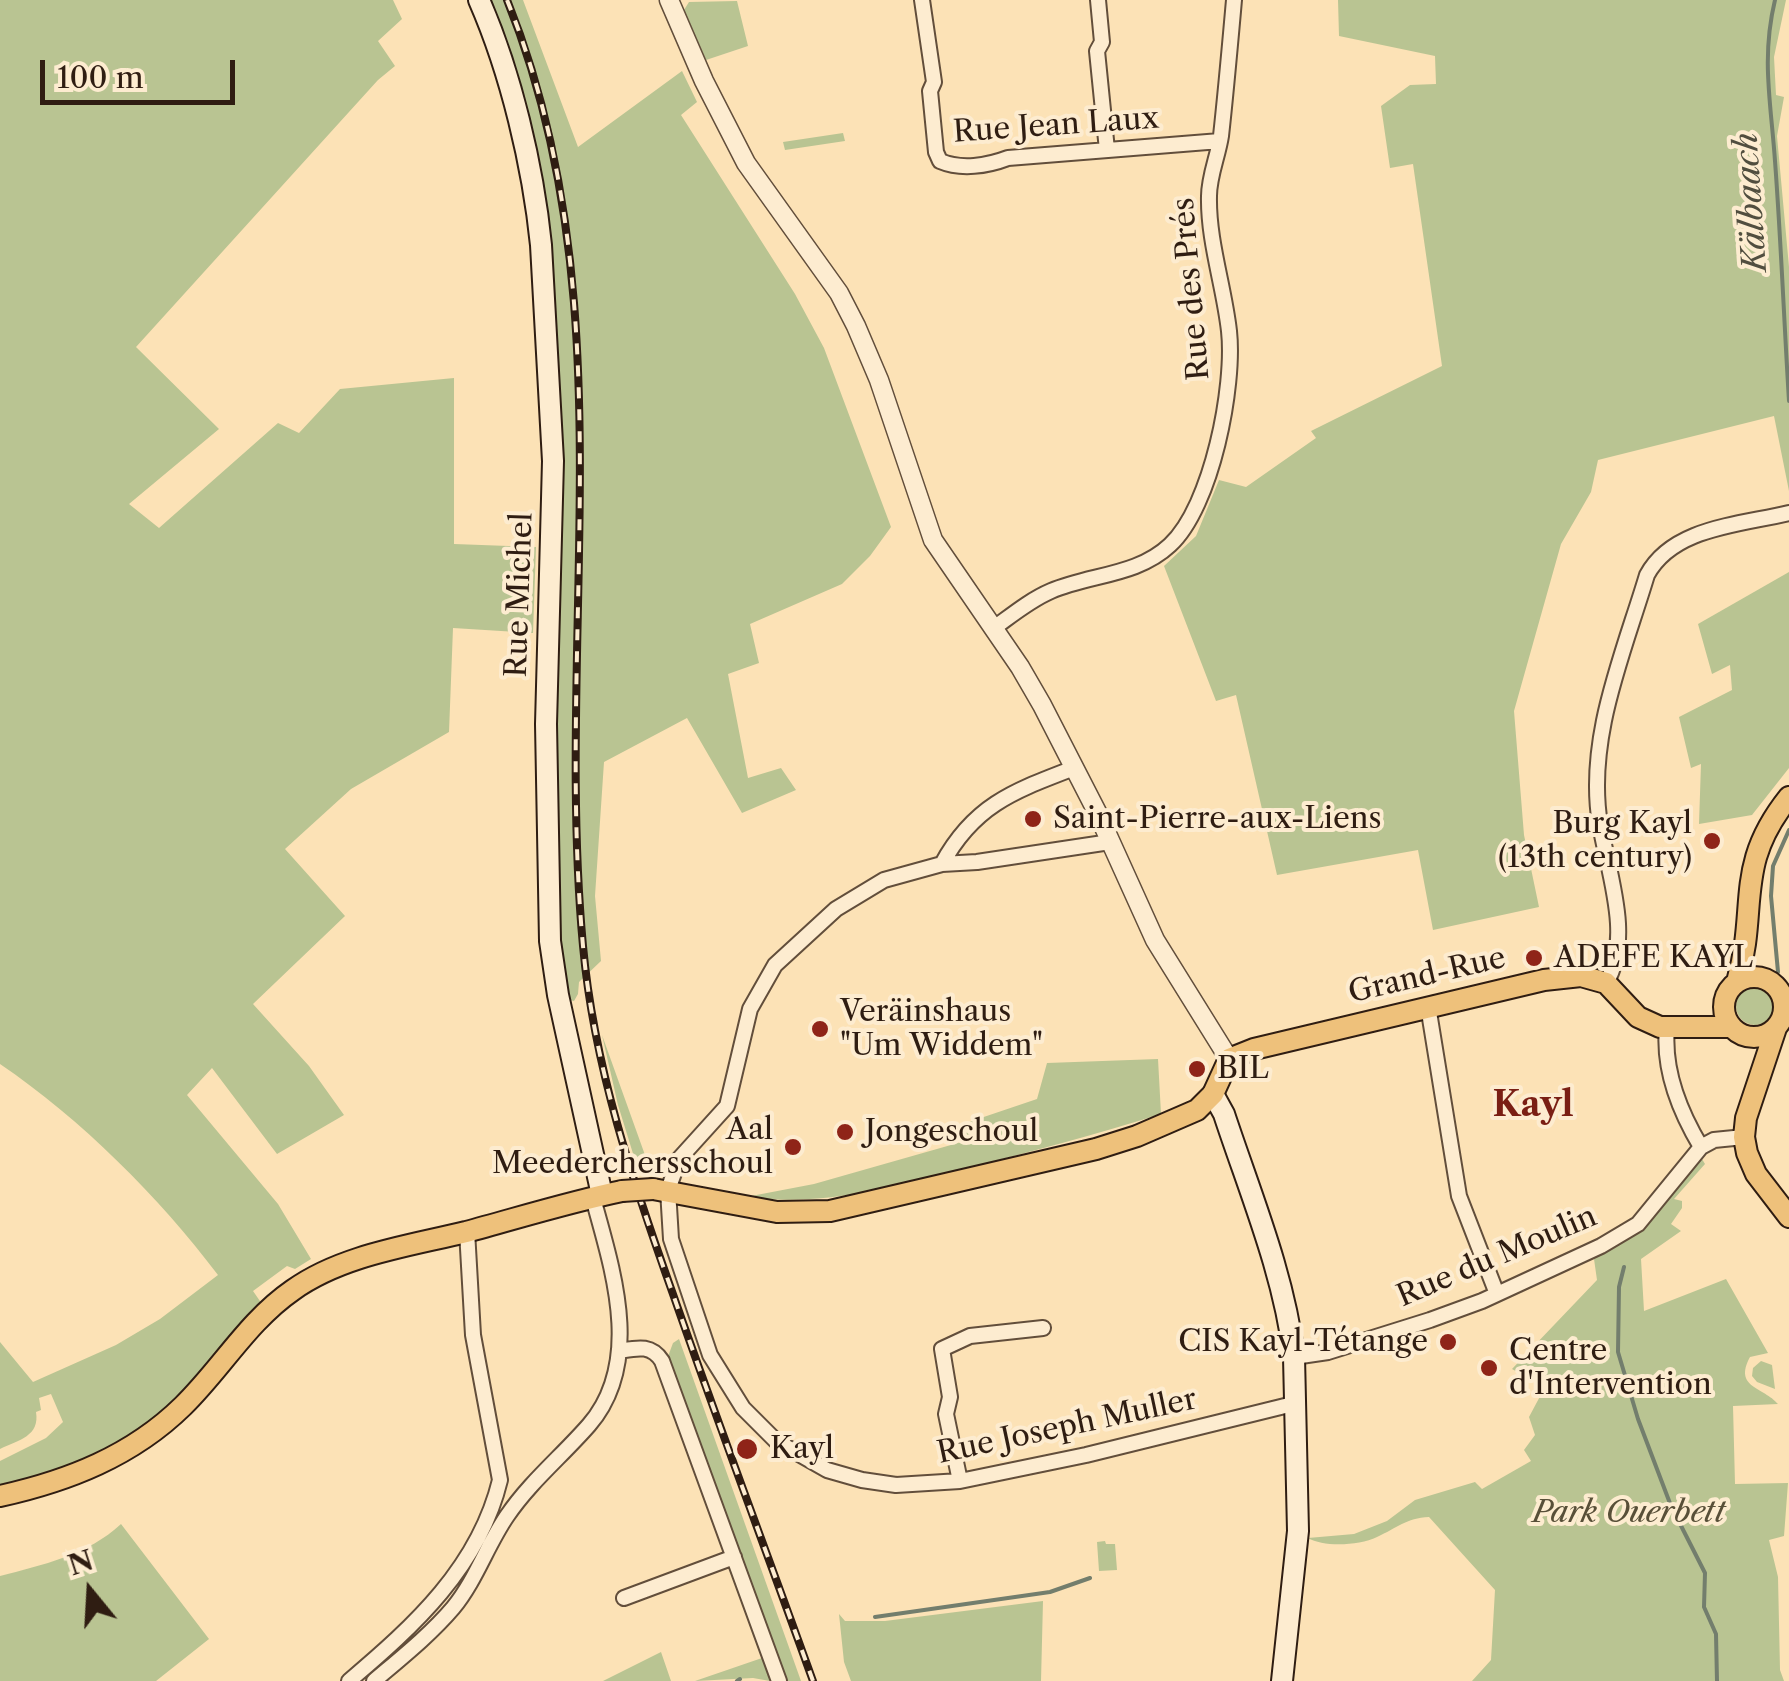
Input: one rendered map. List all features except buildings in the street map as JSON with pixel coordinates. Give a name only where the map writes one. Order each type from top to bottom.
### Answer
[{"type":"main road","name":"Rue Michel","points":[[478,0],[516,116],[540,230],[553,461],[546,724],[550,941],[558,995],[606,1195]]},
{"type":"main road","points":[[1676,1028],[1724,1001],[1737,982],[1748,930],[1750,872],[1758,846],[1789,798]]},
{"type":"main road","points":[[1748,930],[1784,1007],[1746,1118],[1744,1137],[1756,1174],[1789,1217]]},
{"type":"main road","name":"Grand-Rue","points":[[1229,1059],[1254,1049],[1544,980],[1581,976],[1606,983]]},
{"type":"main road","points":[[1737,982],[1757,977],[1777,986]]},
{"type":"main road","points":[[1606,983],[1638,1017],[1676,1028],[1738,1032],[1756,1038],[1782,1021]]},
{"type":"main road","points":[[1724,1001],[1726,1019],[1738,1032],[1759,1082]]},
{"type":"main road","points":[[0,1496],[78,1474],[117,1456],[156,1430],[184,1405],[269,1309],[319,1274],[346,1264],[606,1195],[661,1189],[776,1212],[830,1211],[1096,1149],[1174,1121],[1197,1110],[1213,1094],[1229,1059]]},
{"type":"main road","points":[[1213,1094],[1224,1114],[1272,1260],[1294,1356],[1298,1531],[1282,1681]]},
{"type":"street","points":[[669,0],[746,164],[839,293],[879,380],[933,540],[1020,667],[1074,768],[1155,940],[1229,1059]]},
{"type":"street","name":"Rue Jean Laux","points":[[922,0],[940,161],[954,166],[1220,141]]},
{"type":"street","points":[[1098,0],[1102,42],[1097,52],[1107,150]]},
{"type":"street","name":"Rue des Prés","points":[[994,628],[1048,592],[1124,572],[1150,560],[1171,544],[1191,518],[1206,486],[1228,390],[1228,329],[1209,191],[1220,141],[1234,0]]},
{"type":"street","points":[[1606,983],[1614,969],[1617,920],[1600,823],[1598,760],[1602,725],[1647,575],[1657,557],[1689,537],[1789,513]]},
{"type":"street","points":[[942,864],[958,835],[990,806],[1074,768]]},
{"type":"street","points":[[661,1189],[679,1159],[727,1106],[750,1010],[775,965],[805,935],[855,896],[884,880],[942,864],[1110,842]]},
{"type":"street","points":[[1428,1006],[1460,1196],[1497,1294]]},
{"type":"street","points":[[1676,1028],[1666,1065],[1691,1130],[1702,1147],[1714,1140],[1744,1137]]},
{"type":"street","name":"Rue du Moulin","points":[[1294,1356],[1345,1346],[1430,1320],[1601,1246],[1638,1224],[1702,1147]]},
{"type":"street","name":"Rue Joseph Muller","points":[[661,1189],[671,1239],[710,1355],[743,1408],[776,1440],[827,1470],[896,1485],[960,1481],[1086,1455],[1296,1403]]},
{"type":"street","points":[[374,1681],[453,1607],[505,1518],[592,1421],[607,1394],[618,1350],[619,1293],[606,1195]]},
{"type":"street","points":[[349,1681],[410,1629],[439,1598],[462,1564],[496,1498],[500,1480],[474,1335],[467,1231]]},
{"type":"street","points":[[960,1481],[946,1414],[950,1398],[942,1349],[970,1336],[1043,1328]]},
{"type":"street","points":[[618,1350],[649,1348],[662,1361],[779,1681]]},
{"type":"street","points":[[500,1480],[526,1491]]},
{"type":"street","points":[[624,1598],[734,1557]]},
{"type":"green space","points":[[0,0],[393,0],[402,19],[378,41],[395,66],[378,80],[136,347],[219,429],[129,504],[159,528],[278,423],[299,433],[340,389],[454,378],[454,544],[536,547],[533,633],[453,628],[449,732],[351,789],[285,849],[345,916],[253,1004],[309,1066],[344,1115],[277,1154],[212,1068],[187,1095],[278,1204],[311,1259],[295,1269],[287,1266],[253,1291],[262,1304],[192,1383],[132,1435],[70,1466],[0,1486],[0,1461],[46,1438],[63,1422],[51,1394],[39,1398],[41,1410],[36,1412],[35,1427],[21,1440],[0,1449],[0,1342],[33,1382],[116,1345],[160,1319],[218,1275],[117,1161],[60,1109],[0,1064]]},
{"type":"green space","points":[[485,0],[523,0],[578,147],[682,71],[697,102],[681,115],[795,294],[824,348],[891,527],[842,584],[750,624],[759,663],[728,674],[748,778],[781,768],[796,790],[742,813],[687,718],[604,762],[595,896],[601,961],[579,982],[574,1001],[565,999],[556,950],[545,233]]},
{"type":"green space","points":[[1338,0],[1786,0],[1774,57],[1776,95],[1784,97],[1777,136],[1789,267],[1789,491],[1774,416],[1598,460],[1591,492],[1561,544],[1514,711],[1524,835],[1539,907],[1433,930],[1418,850],[1277,875],[1236,695],[1216,701],[1164,566],[1196,536],[1219,480],[1246,487],[1316,438],[1311,431],[1442,366],[1413,164],[1390,168],[1381,106],[1410,85],[1436,84],[1435,56],[1339,36]]},
{"type":"green space","points":[[737,1],[748,46],[706,60],[684,10],[689,2]]},
{"type":"green space","points":[[843,133],[845,141],[785,150],[783,142]]},
{"type":"green space","points":[[1789,572],[1789,768],[1752,815],[1699,824],[1701,764],[1691,768],[1679,717],[1732,690],[1730,665],[1712,674],[1698,624]]},
{"type":"green space","points":[[1755,987],[1768,993],[1774,1006],[1768,1019],[1755,1025],[1742,1019],[1736,1006],[1742,993]]},
{"type":"green space","points":[[602,1035],[650,1169],[639,1173],[618,1105]]},
{"type":"green space","points":[[1158,1059],[1161,1114],[880,1189],[801,1200],[746,1197],[814,1184],[965,1141],[963,1124],[1037,1099],[1047,1063]]},
{"type":"green space","name":"Park Ouerbett","points":[[1702,1159],[1705,1164],[1674,1199],[1682,1201],[1682,1208],[1671,1224],[1681,1231],[1641,1259],[1644,1311],[1726,1279],[1768,1353],[1750,1357],[1745,1375],[1752,1386],[1778,1404],[1733,1406],[1735,1484],[1788,1483],[1784,1536],[1769,1540],[1778,1577],[1780,1670],[1784,1681],[1472,1681],[1491,1660],[1495,1590],[1429,1517],[1408,1521],[1377,1537],[1351,1544],[1308,1538],[1354,1534],[1387,1521],[1415,1500],[1475,1482],[1482,1489],[1531,1461],[1524,1450],[1535,1435],[1529,1417],[1545,1387],[1512,1369],[1597,1280],[1594,1259],[1640,1230]]},
{"type":"green space","points":[[679,1339],[801,1681],[785,1681],[667,1359],[673,1343]]},
{"type":"green space","points":[[1761,1361],[1772,1365],[1775,1389],[1752,1376],[1753,1368]]},
{"type":"green space","points":[[121,1524],[209,1639],[156,1681],[0,1681],[0,1576],[79,1551]]},
{"type":"green space","points":[[1097,1542],[1115,1544],[1117,1570],[1099,1571]]},
{"type":"green space","points":[[1043,1601],[1041,1681],[851,1681],[844,1662],[839,1614],[845,1621],[885,1621]]},
{"type":"green space","points":[[661,1652],[671,1681],[603,1681]]},
{"type":"green space","points":[[762,1658],[770,1681],[695,1681]]},
{"type":"waterway","name":"Kälbaach","points":[[1775,0],[1768,80],[1789,401]]},
{"type":"waterway","name":"Kälbaach","points":[[1778,972],[1771,896],[1773,866],[1789,830]]},
{"type":"waterway","name":"Kälbaach","points":[[1624,1267],[1619,1287],[1618,1352],[1671,1506],[1705,1573],[1704,1607],[1716,1634],[1717,1681]]},
{"type":"waterway","points":[[875,1617],[1050,1592],[1090,1578]]},
{"type":"railway","points":[[507,0],[544,114],[566,230],[577,349],[580,468],[576,827],[583,946],[596,1036],[617,1124],[644,1211],[813,1681]]},
{"type":"place","name":"Saint-Pierre-aux-Liens","points":[[1033,819]]},
{"type":"place","name":"Burg Kayl (13th century)","points":[[1712,841]]},
{"type":"place","name":"ADEFE KAYL","points":[[1534,958]]},
{"type":"place","name":"Veräinshaus \"Um Widdem\"","points":[[820,1029]]},
{"type":"place","name":"BIL","points":[[1197,1069]]},
{"type":"place","name":"Jongeschoul","points":[[845,1132]]},
{"type":"place","name":"Aal Meederchersschoul","points":[[793,1147]]},
{"type":"place","name":"CIS Kayl-Tétange","points":[[1448,1342]]},
{"type":"place","name":"Centre d'Intervention","points":[[1489,1368]]},
{"type":"place","name":"Kayl","points":[[747,1449]]},
{"type":"district","name":"Kayl","points":[[1533,1106]]}]
